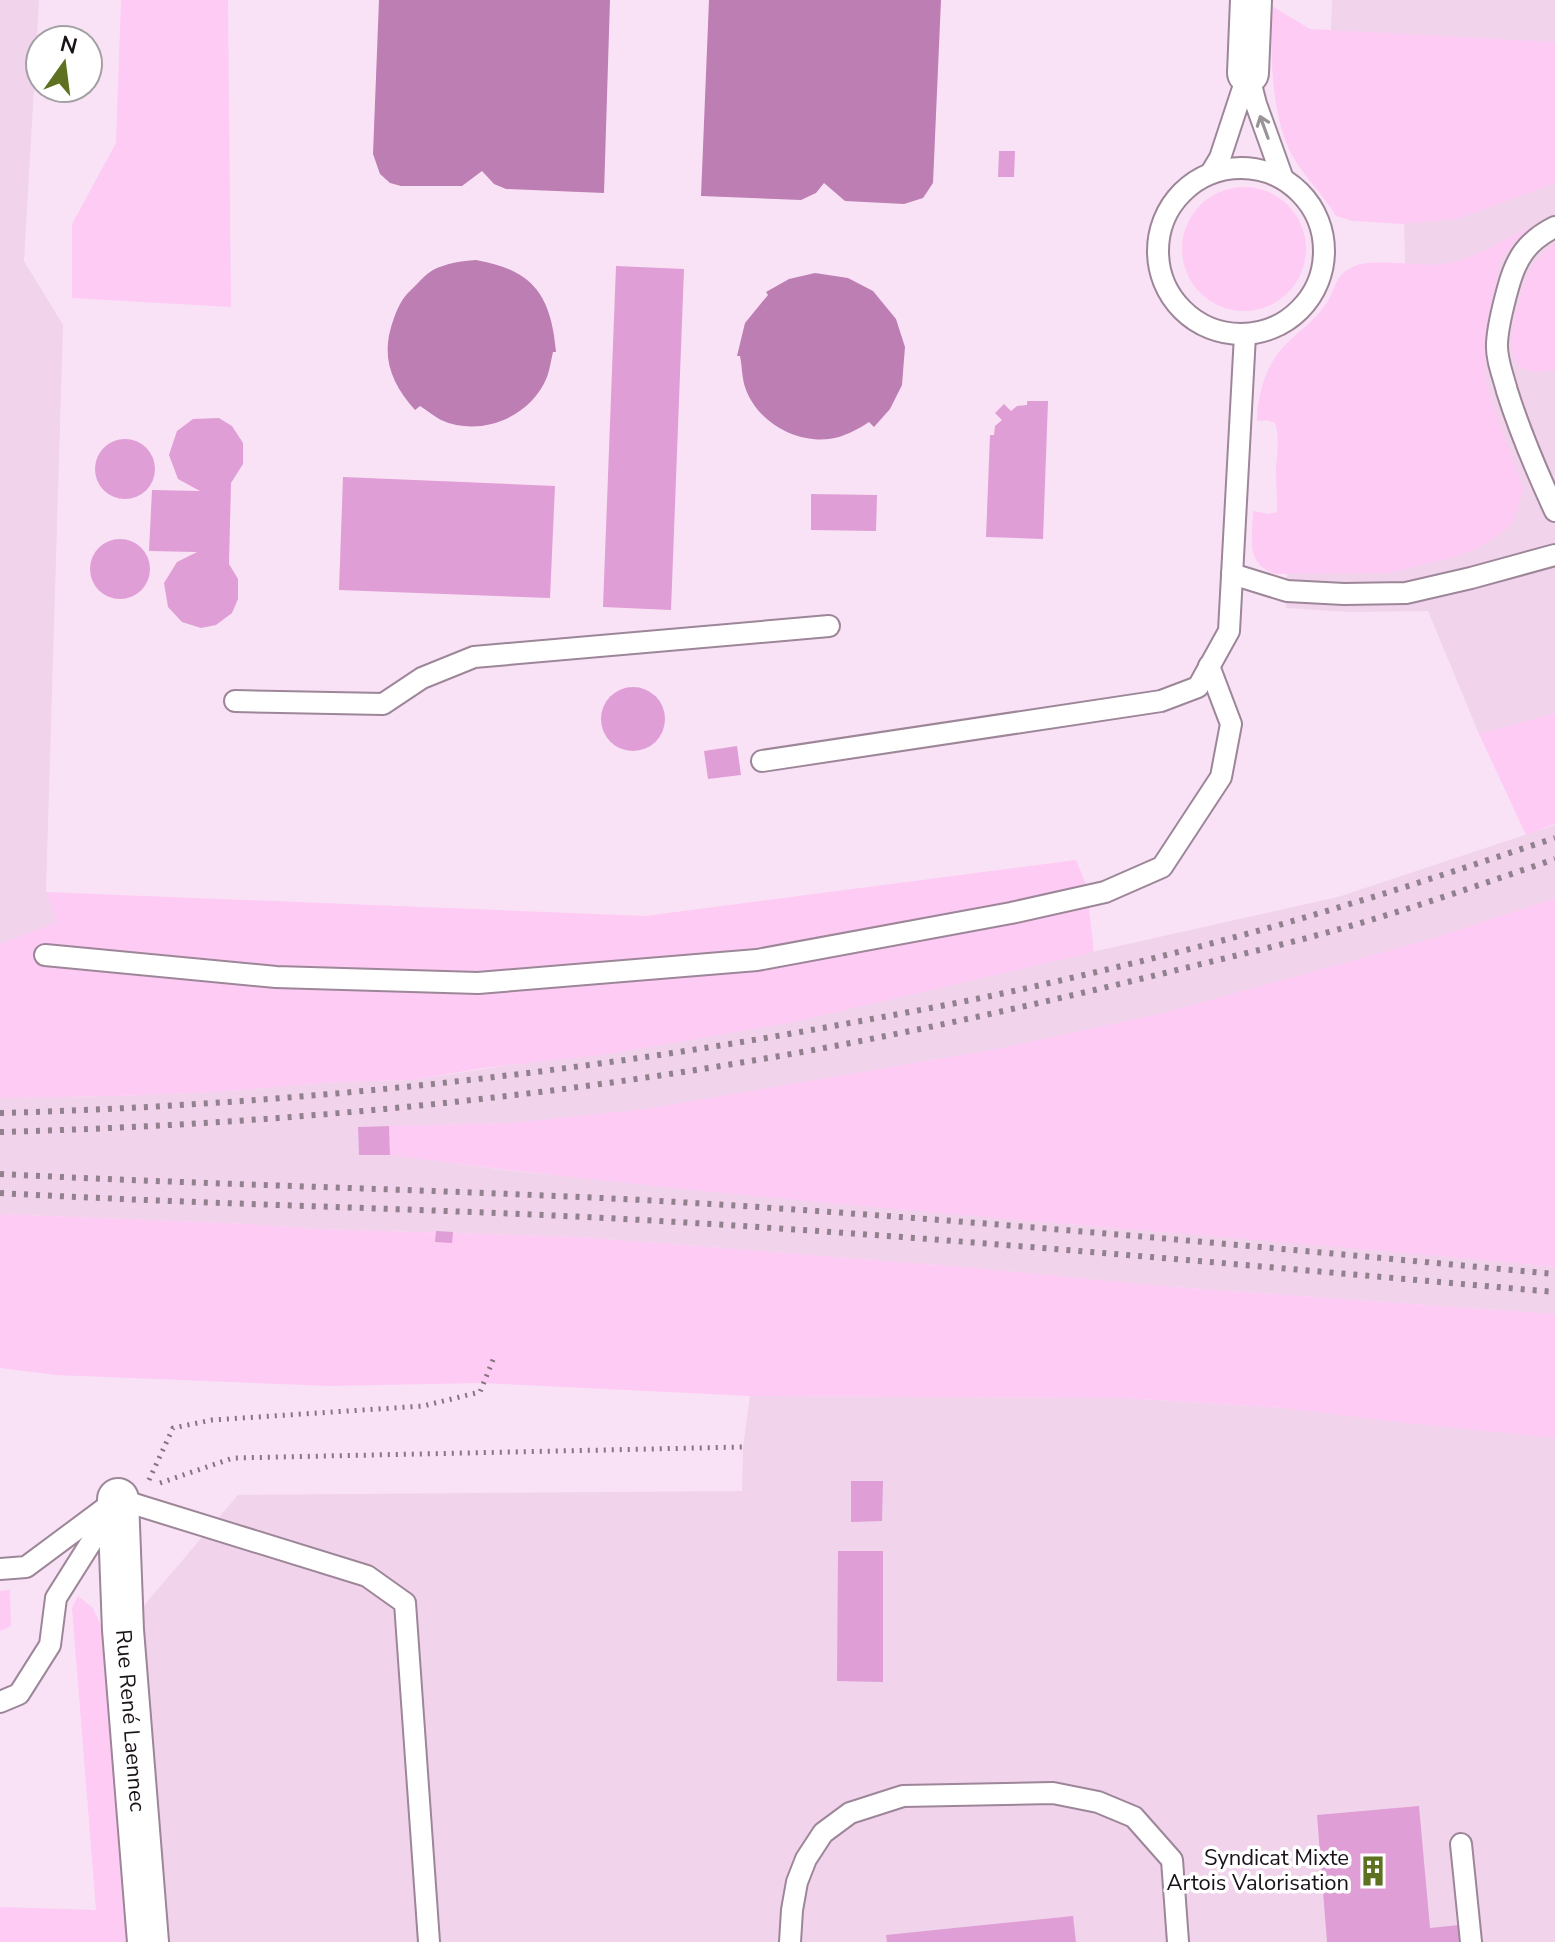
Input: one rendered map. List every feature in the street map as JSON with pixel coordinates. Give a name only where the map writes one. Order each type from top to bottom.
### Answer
[{"type":"street","points":[[1248,73],[1251,0]]},
{"type":"street","name":"Rue René Laennec","points":[[132,1493],[123,1630],[148,1942]]},
{"type":"lane","points":[[1211,173],[1220,158],[1248,73]]},
{"type":"lane","points":[[1248,73],[1283,179]]},
{"type":"lane","points":[[1235,168],[1260,169],[1283,179],[1303,196],[1318,218],[1325,244],[1323,271],[1312,296],[1295,316],[1271,330],[1245,335],[1217,332],[1192,319],[1172,299],[1160,275],[1157,246],[1162,223],[1173,202],[1190,185],[1211,173],[1235,168]]},
{"type":"lane","points":[[1555,227],[1539,235],[1518,261],[1505,299],[1497,344],[1499,364],[1517,421],[1555,511]]},
{"type":"lane","points":[[762,761],[1161,701],[1198,687],[1229,631],[1245,335]]},
{"type":"lane","points":[[1232,574],[1287,591],[1406,593],[1555,555]]},
{"type":"lane","points":[[235,701],[383,704],[422,678],[474,657],[829,626]]},
{"type":"lane","points":[[45,955],[276,977],[478,983],[757,960],[1011,913],[1105,892],[1162,867],[1221,777],[1231,724],[1209,666]]},
{"type":"lane","points":[[0,1569],[26,1567],[132,1493]]},
{"type":"lane","points":[[0,1702],[19,1694],[50,1645],[56,1598],[132,1493]]},
{"type":"lane","points":[[132,1493],[367,1576],[405,1603],[429,1942]]},
{"type":"lane","points":[[790,1942],[797,1882],[806,1859],[823,1833],[850,1813],[903,1796],[1053,1793],[1098,1802],[1134,1817],[1172,1860],[1178,1942]]},
{"type":"lane","points":[[1461,1844],[1471,1942]]},
{"type":"path","points":[[132,1493],[173,1428],[212,1420],[423,1406],[480,1392],[495,1355]]},
{"type":"path","points":[[132,1493],[233,1458],[743,1447]]},
{"type":"shaded area","points":[[0,0],[39,0],[38,24],[24,24],[24,104],[33,104],[24,261],[63,325],[46,892],[58,922],[0,944]]},
{"type":"shaded area","points":[[121,0],[228,0],[231,307],[72,298],[72,224],[116,143]]},
{"type":"shaded area","points":[[379,0],[610,0],[604,193],[506,189],[494,184],[482,171],[462,186],[401,186],[390,183],[380,174],[373,154]]},
{"type":"shaded area","points":[[709,0],[941,0],[933,183],[923,198],[904,204],[845,201],[824,183],[816,193],[801,200],[701,196]]},
{"type":"shaded area","points":[[1332,0],[1555,0],[1555,713],[1479,734],[1428,611],[1350,612],[1286,608],[1291,477],[1382,263],[1405,264],[1404,218],[1331,30]]},
{"type":"shaded area","points":[[1272,6],[1310,29],[1555,42],[1555,183],[1457,219],[1404,224],[1353,221],[1336,216],[1297,163],[1285,139],[1273,82]]},
{"type":"shaded area","points":[[1244,187],[1268,191],[1288,205],[1302,225],[1306,249],[1302,273],[1288,293],[1268,307],[1244,311],[1220,307],[1200,293],[1186,273],[1182,249],[1186,225],[1200,205],[1220,191]]},
{"type":"shaded area","points":[[1531,226],[1501,259],[1484,342],[1490,397],[1523,492],[1513,522],[1476,549],[1459,556],[1389,573],[1275,574],[1265,569],[1258,563],[1252,548],[1253,511],[1277,512],[1278,440],[1275,423],[1257,421],[1257,411],[1264,379],[1280,351],[1319,313],[1342,274],[1355,266],[1453,262],[1488,249]]},
{"type":"shaded area","points":[[1555,243],[1555,369],[1538,372],[1526,370],[1514,356],[1512,332],[1530,270]]},
{"type":"shaded area","points":[[476,260],[512,271],[536,289],[550,315],[556,352],[553,352],[547,377],[539,391],[517,413],[488,425],[456,425],[441,420],[420,406],[415,410],[406,400],[390,367],[388,344],[400,305],[423,278],[444,266]]},
{"type":"shaded area","points":[[815,273],[848,278],[873,291],[896,319],[905,347],[902,385],[890,409],[874,427],[869,422],[850,433],[829,439],[790,433],[767,419],[750,399],[740,356],[737,356],[745,323],[768,295],[766,292],[789,279]]},
{"type":"shaded area","points":[[1555,713],[1555,824],[1526,835],[1479,734]]},
{"type":"shaded area","points":[[1555,825],[1555,898],[1434,938],[1163,1013],[996,1049],[645,1109],[511,1123],[358,1127],[359,1155],[390,1155],[686,1189],[1555,1267],[1555,1314],[1174,1287],[581,1237],[316,1229],[0,1214],[0,1098],[217,1092],[338,1082],[412,1080],[794,1022],[1338,897]]},
{"type":"shaded area","points":[[1076,860],[1086,884],[1094,952],[794,1022],[610,1054],[484,1068],[412,1080],[338,1082],[217,1092],[0,1098],[0,944],[57,922],[46,892],[645,916]]},
{"type":"shaded area","points":[[1555,898],[1555,1267],[826,1203],[390,1155],[389,1126],[511,1123],[645,1109],[996,1049],[1163,1013],[1434,938]]},
{"type":"shaded area","points":[[0,1214],[316,1229],[581,1237],[1174,1287],[1555,1314],[1555,1438],[1283,1408],[1124,1398],[750,1396],[482,1383],[329,1386],[56,1375],[0,1368]]},
{"type":"shaded area","points":[[750,1396],[1124,1398],[1283,1408],[1555,1438],[1555,1942],[148,1942],[123,1630],[238,1495],[742,1491],[743,1447]]},
{"type":"shaded area","points":[[10,1590],[11,1626],[0,1631],[0,1591]]},
{"type":"shaded area","points":[[78,1596],[93,1608],[105,1634],[132,1942],[0,1942],[0,1907],[96,1910],[72,1608]]},
{"type":"building","points":[[999,151],[1015,151],[1014,177],[998,177]]},
{"type":"building","points":[[616,266],[684,269],[671,610],[603,607]]},
{"type":"building","points":[[1027,401],[1048,401],[1043,539],[986,537],[990,435],[994,435],[995,426],[1002,420],[995,413],[1004,404],[1011,411],[1017,406],[1027,405]]},
{"type":"building","points":[[219,418],[232,426],[243,443],[243,464],[231,483],[229,564],[238,579],[238,599],[232,613],[216,625],[201,628],[182,622],[168,607],[164,583],[177,562],[197,552],[149,551],[152,490],[200,491],[178,479],[169,455],[177,431],[193,419]]},
{"type":"building","points":[[125,439],[146,448],[155,469],[146,490],[125,499],[104,490],[95,469],[104,448]]},
{"type":"building","points":[[343,477],[555,486],[550,598],[339,590]]},
{"type":"building","points":[[811,494],[877,495],[876,531],[811,530]]},
{"type":"building","points":[[120,539],[131,541],[141,548],[148,558],[148,580],[141,590],[131,597],[120,599],[109,597],[99,590],[92,580],[90,569],[92,558],[99,548],[109,541]]},
{"type":"building","points":[[633,687],[651,693],[659,701],[665,719],[659,737],[651,745],[633,751],[615,745],[607,737],[601,719],[607,701],[615,693]]},
{"type":"building","points":[[737,746],[741,775],[708,779],[704,751]]},
{"type":"building","points":[[389,1126],[390,1155],[359,1155],[358,1127]]},
{"type":"building","points":[[436,1231],[453,1232],[452,1243],[435,1242]]},
{"type":"building","points":[[851,1481],[883,1481],[882,1521],[851,1522]]},
{"type":"building","points":[[838,1551],[883,1551],[883,1682],[837,1681]]},
{"type":"building","name":"Syndicat Mixte Artois Valorisation","points":[[1419,1806],[1430,1928],[1459,1925],[1460,1942],[1327,1942],[1317,1815]]},
{"type":"building","points":[[1073,1916],[1076,1942],[887,1942],[886,1935]]},
{"type":"railway","points":[[0,1113],[322,1095],[536,1072],[749,1041],[982,998],[1237,937],[1555,838]]},
{"type":"railway","points":[[0,1132],[193,1124],[386,1109],[577,1087],[768,1058],[968,1019],[1276,946],[1396,912],[1555,859]]},
{"type":"railway","points":[[0,1174],[562,1196],[756,1207],[1099,1233],[1555,1274]]},
{"type":"railway","points":[[0,1193],[756,1227],[1555,1292]]},
{"type":"place","name":"Syndicat Mixte Artois Valorisation","points":[[1373,1871]]}]
